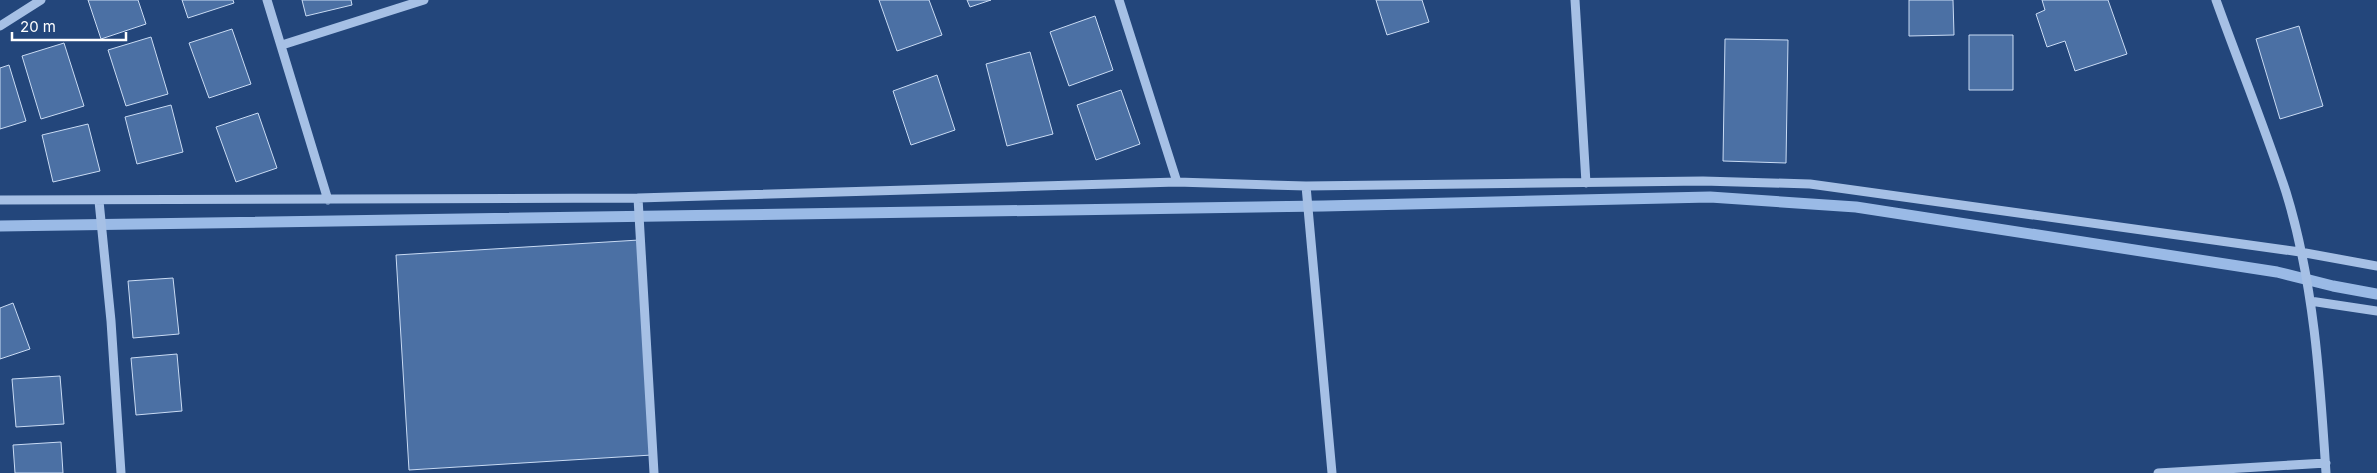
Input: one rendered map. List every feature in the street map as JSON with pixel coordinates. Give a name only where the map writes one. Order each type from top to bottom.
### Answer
[{"type":"street","points":[[0,26],[41,0]]},
{"type":"street","points":[[267,0],[328,200]]},
{"type":"street","points":[[282,45],[424,0]]},
{"type":"street","points":[[1119,0],[1177,182]]},
{"type":"street","points":[[1574,0],[1586,183]]},
{"type":"street","points":[[2216,0],[2286,193],[2300,252],[2314,318],[2326,473]]},
{"type":"street","points":[[0,200],[638,198],[1177,182],[1306,186],[1703,181],[1810,184],[2300,252],[2377,266]]},
{"type":"street","points":[[1306,186],[1332,473]]},
{"type":"street","points":[[638,198],[654,473]]},
{"type":"street","points":[[99,201],[111,322],[121,473]]},
{"type":"street","points":[[2310,301],[2377,312]]},
{"type":"street","points":[[2158,473],[2326,463]]},
{"type":"building","points":[[88,0],[138,0],[146,24],[101,39]]},
{"type":"building","points":[[182,0],[233,0],[234,3],[188,18]]},
{"type":"building","points":[[302,0],[351,0],[352,5],[306,16]]},
{"type":"building","points":[[879,0],[929,0],[942,35],[897,51]]},
{"type":"building","points":[[967,0],[991,0],[970,7]]},
{"type":"building","points":[[1376,0],[1422,0],[1429,22],[1387,35]]},
{"type":"building","points":[[1909,0],[1953,0],[1954,35],[1909,36]]},
{"type":"building","points":[[2042,0],[2108,0],[2127,54],[2075,71],[2065,41],[2047,47],[2036,14],[2045,10]]},
{"type":"building","points":[[1095,16],[1113,70],[1069,86],[1050,32]]},
{"type":"building","points":[[2299,26],[2323,106],[2280,119],[2256,39]]},
{"type":"building","points":[[232,29],[251,84],[209,98],[189,43]]},
{"type":"building","points":[[1969,35],[2013,35],[2013,90],[1969,90]]},
{"type":"building","points":[[151,37],[168,94],[126,106],[108,50]]},
{"type":"building","points":[[1725,39],[1788,40],[1786,163],[1723,161]]},
{"type":"building","points":[[64,43],[84,106],[41,119],[22,56]]},
{"type":"building","points":[[1030,52],[1053,134],[1007,146],[986,64]]},
{"type":"building","points":[[9,65],[26,121],[0,129],[0,68]]},
{"type":"building","points":[[937,75],[955,130],[911,145],[893,91]]},
{"type":"building","points":[[1121,90],[1140,144],[1096,160],[1077,105]]},
{"type":"building","points":[[171,105],[183,152],[137,164],[125,117]]},
{"type":"building","points":[[258,113],[277,168],[236,182],[216,127]]},
{"type":"building","points":[[88,124],[100,171],[53,182],[42,135]]},
{"type":"building","points":[[639,240],[652,455],[409,470],[396,255]]},
{"type":"building","points":[[173,278],[179,334],[133,338],[128,281]]},
{"type":"building","points":[[13,303],[30,349],[0,359],[0,308]]},
{"type":"building","points":[[177,354],[182,411],[136,415],[131,358]]},
{"type":"building","points":[[60,376],[64,424],[16,427],[12,379]]},
{"type":"building","points":[[61,442],[63,473],[15,473],[13,445]]},
{"type":"waterway","points":[[0,226],[1323,206],[1710,197],[1856,207],[2277,272],[2333,286],[2377,294]]}]
